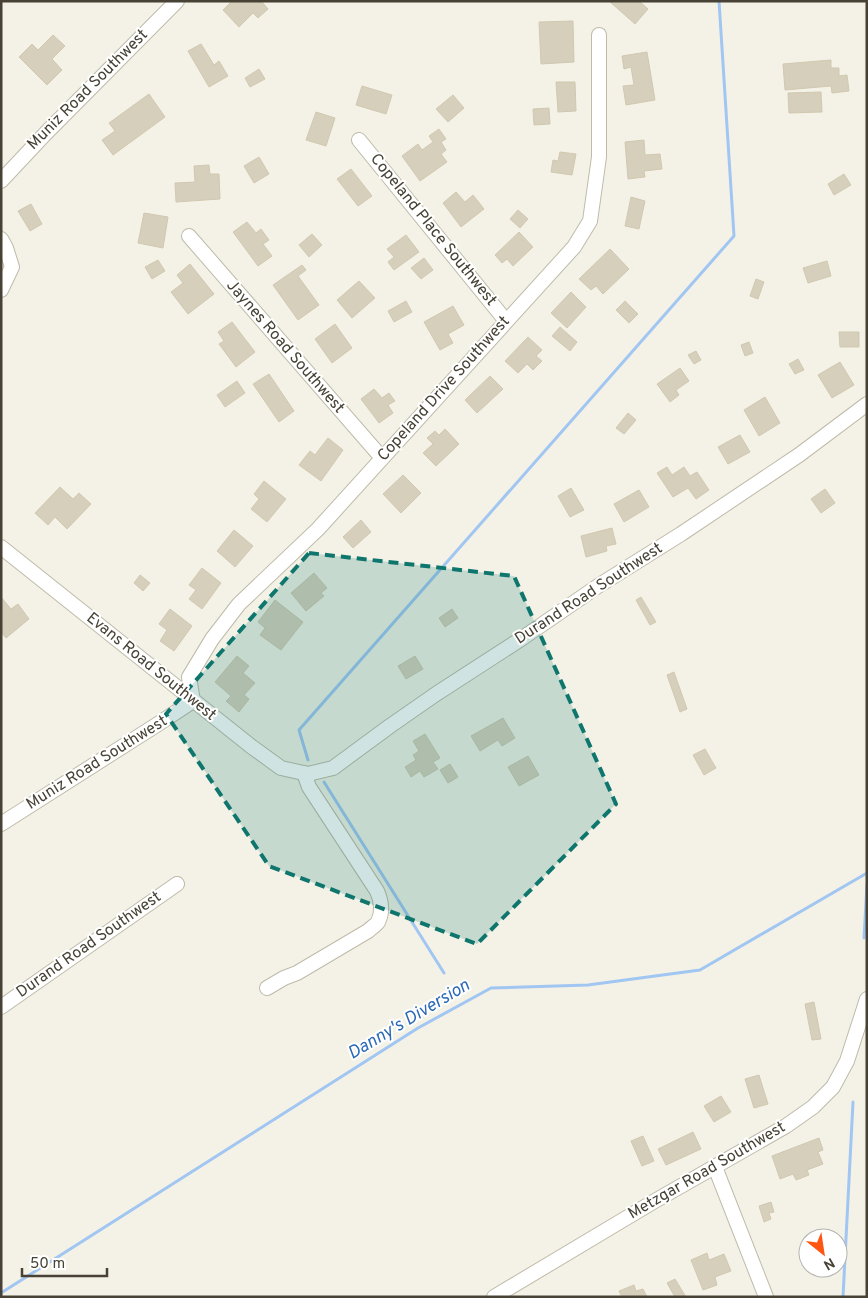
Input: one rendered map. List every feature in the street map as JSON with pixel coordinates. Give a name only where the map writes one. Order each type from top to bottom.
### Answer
[{"type":"street","name":"Muniz Road Southwest","points":[[1,180],[46,132],[177,1]]},
{"type":"street","name":"Copeland Drive Southwest","points":[[193,701],[189,677],[212,638],[238,604],[318,528],[574,247],[590,221],[599,157],[599,35]]},
{"type":"street","name":"Copeland Place Southwest","points":[[359,140],[506,321]]},
{"type":"street","name":"Jaynes Road Southwest","points":[[189,236],[382,458]]},
{"type":"street","points":[[1,239],[12,268],[1,290]]},
{"type":"street","name":"Durand Road Southwest","points":[[306,774],[333,768],[428,699],[598,586],[681,534],[791,460],[867,404]]},
{"type":"street","name":"Evans Road Southwest","points":[[1,547],[252,747],[281,768],[306,774]]},
{"type":"street","name":"Muniz Road Southwest","points":[[1,824],[193,701]]},
{"type":"street","points":[[267,988],[297,973],[368,931],[378,922],[381,900],[377,891],[309,787],[306,774]]},
{"type":"street","name":"Durand Road Southwest","points":[[1,1007],[177,884]]},
{"type":"street","name":"Metzgar Road Southwest","points":[[494,1297],[800,1117],[833,1087],[846,1061],[867,999]]},
{"type":"street","points":[[715,1167],[766,1297]]},
{"type":"highlighted area","points":[[309,553],[514,576],[616,804],[477,944],[269,866],[166,714]]},
{"type":"building","points":[[232,1],[263,1],[268,9],[258,18],[253,13],[239,27],[223,10]]},
{"type":"building","points":[[609,1],[639,1],[648,9],[635,24]]},
{"type":"building","points":[[573,21],[574,62],[541,64],[539,22]]},
{"type":"building","points":[[53,35],[65,46],[52,59],[62,70],[47,85],[19,57],[32,44],[38,50]]},
{"type":"building","points":[[201,44],[214,65],[219,61],[228,76],[209,87],[188,51]]},
{"type":"building","points":[[647,52],[655,100],[626,105],[623,86],[634,85],[631,67],[624,69],[622,56]]},
{"type":"building","points":[[831,60],[831,68],[839,68],[839,76],[847,75],[849,91],[832,93],[831,86],[785,90],[783,64]]},
{"type":"building","points":[[259,69],[265,79],[250,87],[245,78]]},
{"type":"building","points":[[556,82],[575,82],[576,111],[558,112]]},
{"type":"building","points":[[362,86],[392,95],[386,114],[356,105]]},
{"type":"building","points":[[821,92],[822,112],[789,113],[788,93]]},
{"type":"building","points":[[149,94],[165,117],[113,155],[102,140],[115,131],[109,123]]},
{"type":"building","points":[[453,95],[464,108],[448,122],[436,109]]},
{"type":"building","points":[[549,108],[550,124],[534,125],[533,109]]},
{"type":"building","points":[[316,112],[335,118],[326,146],[306,140]]},
{"type":"building","points":[[439,129],[446,139],[441,142],[446,150],[441,154],[447,162],[420,181],[402,156],[418,144],[422,150],[433,142],[429,136]]},
{"type":"building","points":[[644,140],[645,155],[660,154],[662,169],[644,171],[645,177],[628,179],[625,142]]},
{"type":"building","points":[[560,152],[576,154],[572,175],[551,172],[553,160],[558,161]]},
{"type":"building","points":[[259,157],[269,174],[254,183],[244,166]]},
{"type":"building","points":[[209,165],[210,174],[219,174],[220,199],[176,202],[175,183],[195,182],[194,166]]},
{"type":"building","points":[[351,169],[372,196],[358,206],[337,179]]},
{"type":"building","points":[[844,174],[851,185],[834,195],[828,184]]},
{"type":"building","points":[[456,192],[465,202],[473,195],[484,209],[461,227],[443,203]]},
{"type":"building","points":[[631,197],[645,201],[639,229],[625,226]]},
{"type":"building","points":[[31,204],[42,224],[30,231],[18,211]]},
{"type":"building","points":[[518,210],[528,219],[520,228],[510,219]]},
{"type":"building","points":[[144,213],[168,217],[163,248],[138,243]]},
{"type":"building","points":[[247,222],[256,233],[261,229],[269,240],[263,244],[272,256],[258,266],[233,232]]},
{"type":"building","points":[[519,232],[533,247],[513,266],[507,259],[502,263],[495,255]]},
{"type":"building","points":[[312,234],[322,245],[309,257],[299,245]]},
{"type":"building","points":[[406,235],[419,252],[394,270],[388,262],[394,257],[387,249]]},
{"type":"building","points":[[610,249],[629,269],[603,294],[596,286],[591,290],[579,279]]},
{"type":"building","points":[[424,258],[433,270],[421,279],[411,268]]},
{"type":"building","points":[[158,260],[165,271],[152,279],[145,267]]},
{"type":"building","points":[[827,261],[831,276],[808,283],[803,268]]},
{"type":"building","points":[[190,264],[214,294],[188,314],[171,292],[183,283],[177,275]]},
{"type":"building","points":[[302,265],[306,270],[298,276],[319,305],[298,320],[273,285]]},
{"type":"building","points":[[756,279],[764,282],[758,299],[750,296]]},
{"type":"building","points":[[359,281],[375,298],[352,318],[337,300]]},
{"type":"building","points":[[571,292],[586,307],[567,328],[551,313]]},
{"type":"building","points":[[406,301],[412,312],[394,322],[388,311]]},
{"type":"building","points":[[625,301],[638,314],[629,323],[616,310]]},
{"type":"building","points":[[453,306],[464,325],[448,334],[453,343],[440,350],[424,322]]},
{"type":"building","points":[[232,322],[255,352],[236,367],[219,344],[224,341],[218,332]]},
{"type":"building","points":[[335,324],[352,348],[332,363],[315,339]]},
{"type":"building","points":[[560,327],[577,342],[570,351],[552,336]]},
{"type":"building","points":[[839,332],[859,332],[859,347],[840,347]]},
{"type":"building","points":[[528,337],[542,350],[536,356],[542,361],[533,370],[527,364],[518,373],[505,361]]},
{"type":"building","points":[[749,342],[753,353],[745,356],[741,345]]},
{"type":"building","points":[[696,351],[701,360],[694,364],[688,355]]},
{"type":"building","points":[[798,359],[804,370],[795,374],[789,364]]},
{"type":"building","points":[[840,362],[854,385],[832,398],[818,375]]},
{"type":"building","points":[[680,368],[689,381],[676,390],[679,395],[670,402],[657,384]]},
{"type":"building","points":[[269,374],[294,411],[279,422],[253,384]]},
{"type":"building","points":[[490,376],[503,389],[477,413],[465,400]]},
{"type":"building","points":[[237,381],[245,393],[225,407],[217,395]]},
{"type":"building","points":[[374,389],[382,398],[389,393],[395,401],[388,405],[393,413],[379,423],[361,399]]},
{"type":"building","points":[[765,397],[780,423],[759,436],[744,410]]},
{"type":"building","points":[[628,413],[636,420],[624,434],[616,428]]},
{"type":"building","points":[[445,429],[459,444],[436,466],[423,453],[433,444],[427,438],[435,431],[439,435]]},
{"type":"building","points":[[740,435],[750,452],[728,464],[718,447]]},
{"type":"building","points":[[328,438],[343,450],[321,481],[299,465],[310,451],[315,455]]},
{"type":"building","points":[[667,467],[672,475],[684,467],[690,476],[697,472],[709,490],[696,499],[688,488],[673,497],[657,473]]},
{"type":"building","points":[[403,475],[421,493],[401,513],[383,494]]},
{"type":"building","points":[[264,481],[286,499],[267,522],[251,509],[259,499],[254,494]]},
{"type":"building","points":[[60,487],[73,499],[79,493],[91,504],[67,529],[55,517],[48,525],[35,513]]},
{"type":"building","points":[[571,488],[584,510],[570,517],[558,496]]},
{"type":"building","points":[[825,489],[835,503],[821,513],[811,499]]},
{"type":"building","points":[[639,490],[649,507],[624,522],[614,504]]},
{"type":"building","points":[[361,520],[371,532],[353,548],[343,537]]},
{"type":"building","points":[[612,528],[616,544],[606,546],[607,551],[586,557],[581,536]]},
{"type":"building","points":[[234,530],[253,546],[235,567],[217,551]]},
{"type":"building","points":[[202,568],[221,583],[202,609],[189,599],[196,590],[189,585]]},
{"type":"building","points":[[314,573],[327,588],[321,593],[324,596],[306,611],[291,593]]},
{"type":"building","points":[[140,575],[150,583],[143,591],[134,583]]},
{"type":"building","points":[[1,597],[11,609],[18,604],[29,619],[6,638],[1,632]]},
{"type":"building","points":[[641,597],[656,622],[650,625],[636,600]]},
{"type":"building","points":[[275,600],[303,622],[281,650],[260,635],[265,628],[258,622]]},
{"type":"building","points":[[170,609],[192,626],[174,651],[160,641],[167,630],[159,624]]},
{"type":"building","points":[[452,609],[458,618],[445,627],[439,618]]},
{"type":"building","points":[[237,656],[249,666],[243,673],[255,683],[244,695],[249,699],[239,712],[226,701],[231,696],[215,682]]},
{"type":"building","points":[[415,656],[423,669],[406,679],[398,666]]},
{"type":"building","points":[[674,672],[687,709],[680,712],[667,675]]},
{"type":"building","points":[[503,718],[515,738],[502,746],[498,740],[480,751],[471,736]]},
{"type":"building","points":[[425,734],[440,758],[433,762],[438,769],[424,777],[420,771],[411,777],[405,767],[416,760],[413,755],[419,751],[413,741]]},
{"type":"building","points":[[705,749],[716,768],[704,775],[693,755]]},
{"type":"building","points":[[528,756],[539,775],[519,786],[508,767]]},
{"type":"building","points":[[450,764],[458,777],[448,783],[440,770]]},
{"type":"building","points":[[814,1002],[821,1039],[812,1040],[805,1004]]},
{"type":"building","points":[[759,1075],[768,1104],[754,1108],[745,1079]]},
{"type":"building","points":[[721,1096],[731,1112],[714,1122],[704,1106]]},
{"type":"building","points":[[693,1132],[701,1149],[666,1165],[658,1149]]},
{"type":"building","points":[[643,1136],[654,1161],[642,1166],[631,1141]]},
{"type":"building","points":[[819,1138],[823,1150],[818,1152],[823,1164],[807,1170],[809,1175],[796,1180],[793,1174],[780,1179],[772,1156]]},
{"type":"building","points":[[771,1202],[774,1212],[769,1213],[771,1219],[764,1222],[759,1206]]},
{"type":"building","points":[[707,1253],[709,1260],[724,1254],[731,1271],[715,1277],[717,1285],[703,1290],[691,1260]]},
{"type":"building","points":[[675,1279],[686,1297],[675,1297],[667,1283]]},
{"type":"building","points":[[634,1285],[636,1291],[643,1289],[647,1297],[622,1297],[619,1291]]},
{"type":"waterway","points":[[308,760],[299,730],[734,236],[719,1]]},
{"type":"waterway","points":[[324,782],[444,973]]},
{"type":"waterway","name":"Danny's Diversion","points":[[1,1293],[418,1028],[491,988],[588,985],[700,970],[867,873]]},
{"type":"waterway","points":[[864,938],[867,884]]},
{"type":"waterway","points":[[843,1297],[853,1102]]}]
